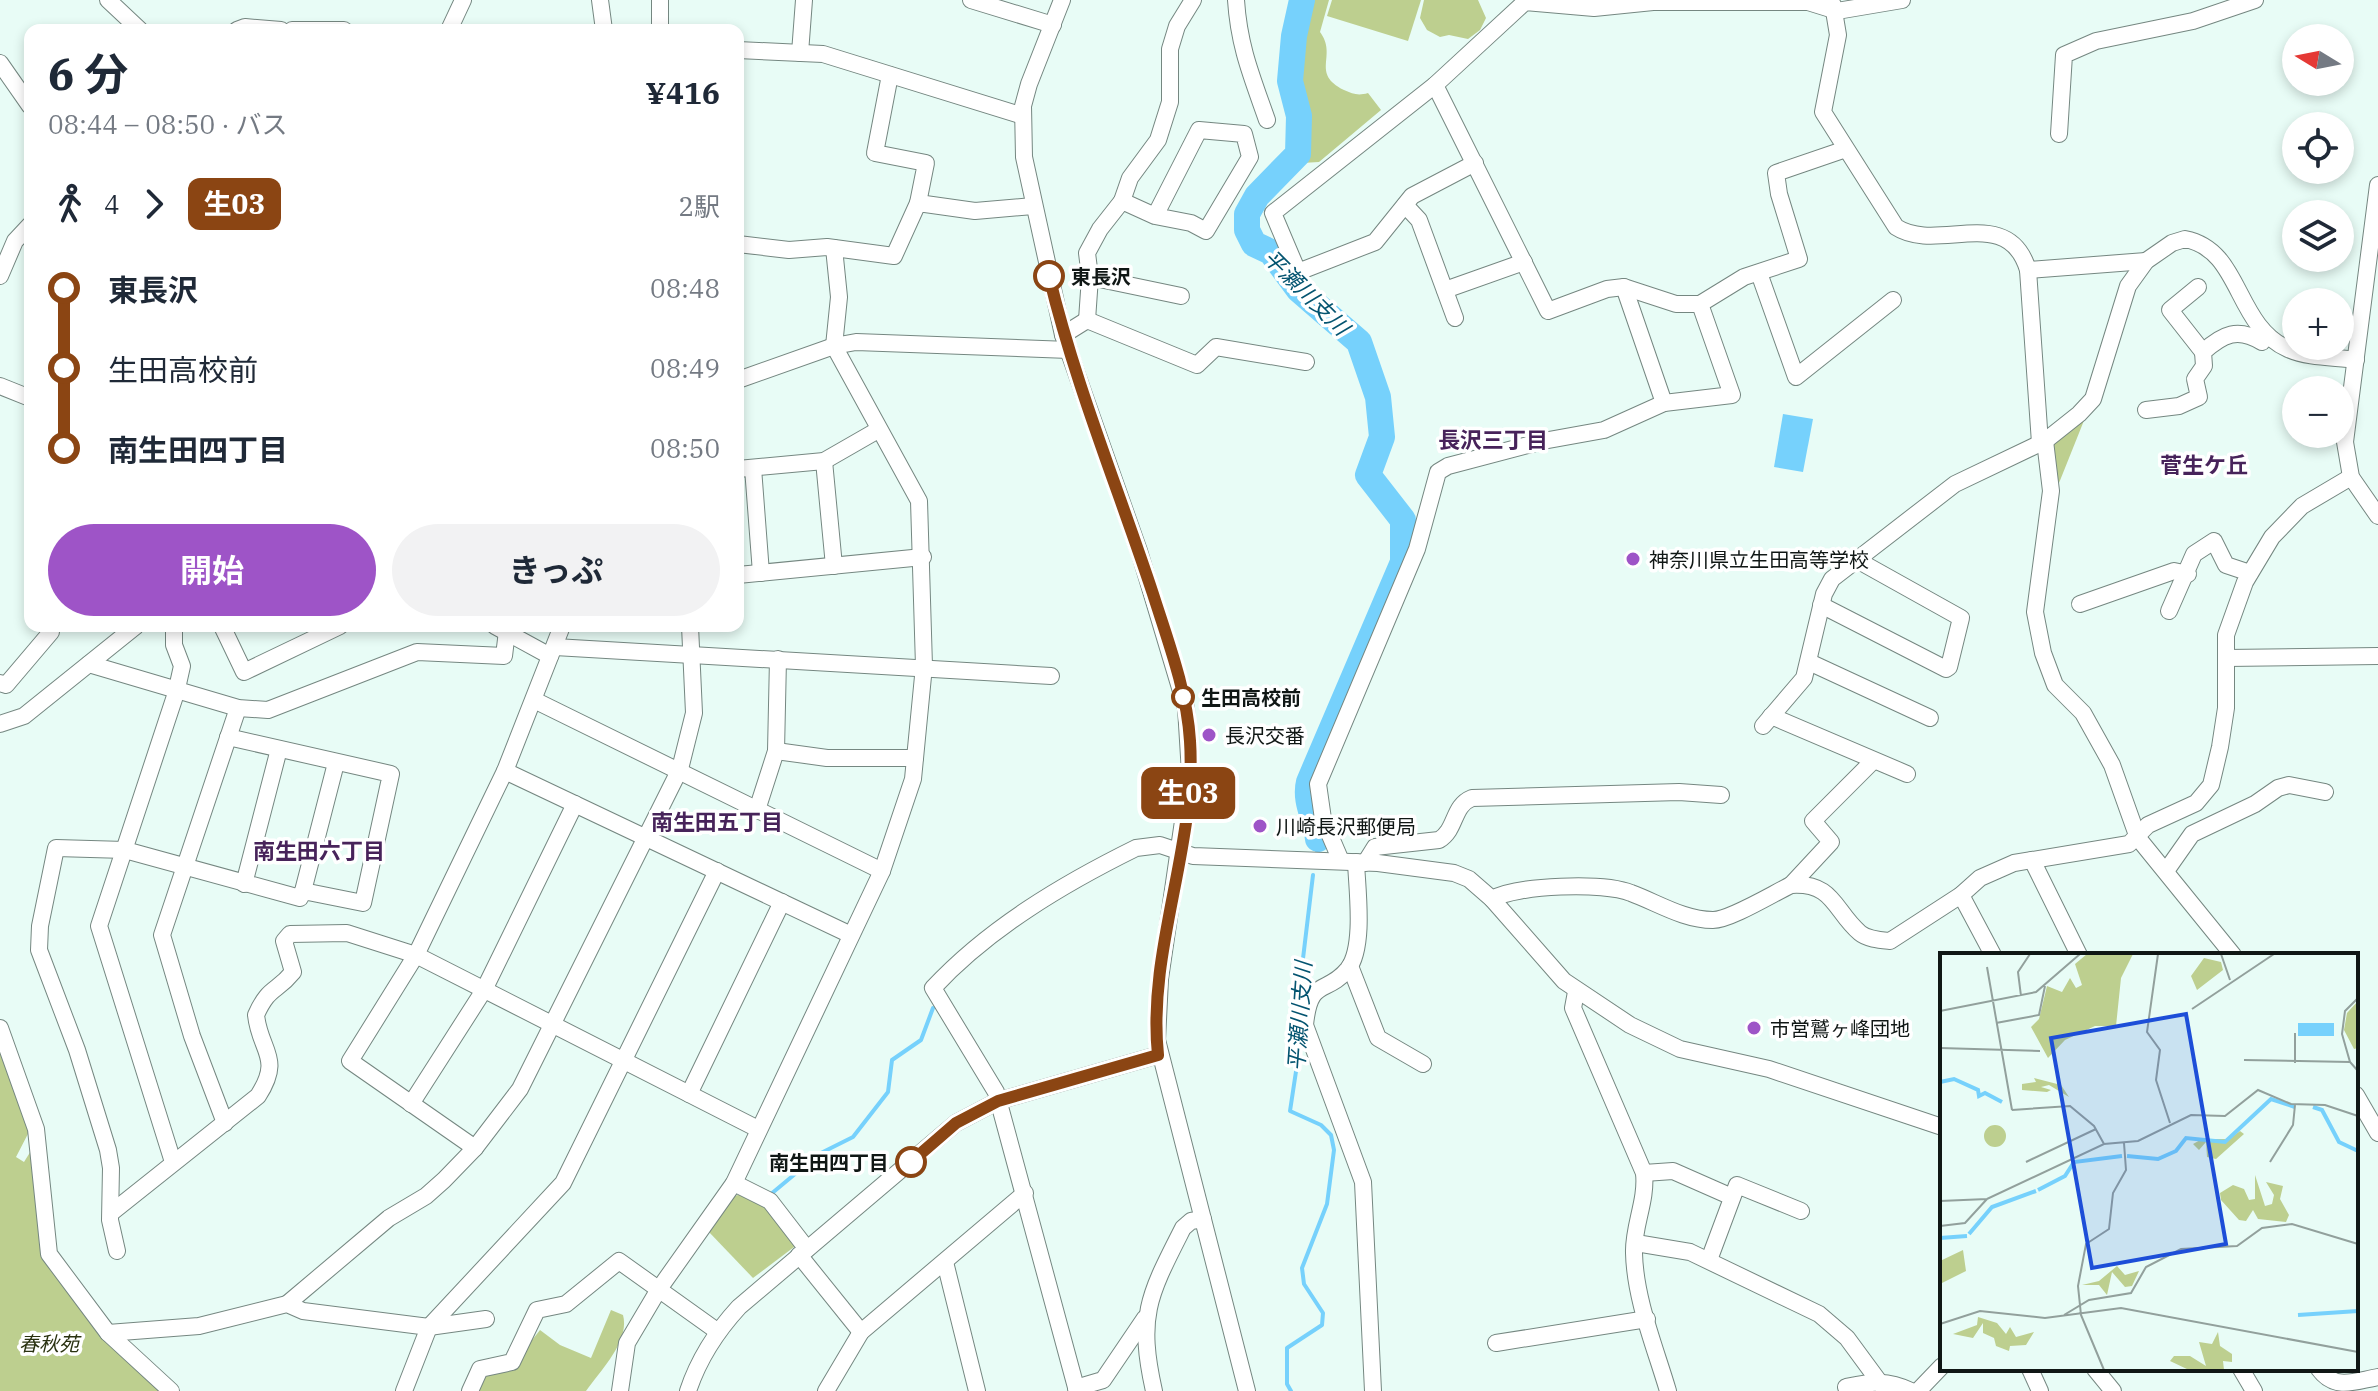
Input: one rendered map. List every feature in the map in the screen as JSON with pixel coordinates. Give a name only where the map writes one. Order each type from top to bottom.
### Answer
[{"type":"street","points":[[108,0],[134,24]]},
{"type":"street","points":[[452,24],[463,0]]},
{"type":"street","points":[[600,0],[603,24]]},
{"type":"street","points":[[660,0],[660,24]]},
{"type":"street","points":[[800,53],[804,0]]},
{"type":"street","points":[[971,0],[1053,25]]},
{"type":"street","points":[[1062,0],[1029,84],[1023,116],[1024,157],[1066,343],[1143,564],[1186,708],[1190,773],[1155,1024],[1158,1055],[1247,1391]]},
{"type":"street","points":[[744,378],[834,346],[877,342],[1066,343],[1087,320],[1090,277],[1087,253],[1100,229],[1122,201],[1130,178],[1158,140],[1170,102],[1170,49],[1177,26],[1193,0]]},
{"type":"street","points":[[1236,0],[1246,69],[1267,120]]},
{"type":"street","points":[[1475,163],[1412,196],[1375,242],[1298,272],[1273,213],[1435,85],[1525,1],[1594,8],[1653,2],[1808,2],[1834,6],[1902,0]]},
{"type":"street","points":[[2059,134],[2064,55],[2096,41],[2193,21],[2255,0]]},
{"type":"street","points":[[1834,6],[1836,57],[1822,104],[1843,150],[1896,227],[1906,233],[1974,233],[2002,237],[2023,253],[2028,270],[2042,442],[2051,491],[2036,629],[2055,685],[2083,713],[2112,765],[2138,838],[2231,953]]},
{"type":"street","points":[[744,50],[823,54],[1023,116]]},
{"type":"street","points":[[0,63],[24,97]]},
{"type":"street","points":[[744,245],[789,250],[834,248],[894,256],[918,203],[926,163],[875,153],[890,75]]},
{"type":"street","points":[[1435,85],[1548,311],[1607,289],[1624,287],[1676,304],[1700,304],[1744,277],[1799,259],[1779,194],[1776,173],[1843,150]]},
{"type":"street","points":[[1122,201],[1155,216],[1191,223],[1206,231],[1250,157],[1244,134],[1199,130],[1155,216]]},
{"type":"street","points":[[2378,185],[2345,442],[2351,477],[2378,516]]},
{"type":"street","points":[[918,203],[975,211],[1033,206]]},
{"type":"street","points":[[1405,205],[1419,220],[1455,318]]},
{"type":"street","points":[[0,276],[15,241],[24,231]]},
{"type":"street","points":[[1907,774],[1767,721],[1804,678],[1821,605],[1832,579],[1955,484],[2042,442],[2093,399],[2128,286],[2146,261],[2172,243],[2185,239],[2206,245],[2227,271],[2254,325],[2275,342],[2305,354],[2356,360]]},
{"type":"street","points":[[620,1391],[627,1343],[659,1289],[734,1183],[882,871],[913,779],[924,666],[919,501],[834,346],[839,297],[834,248]]},
{"type":"street","points":[[2028,270],[2146,261]]},
{"type":"street","points":[[1445,290],[1524,262]]},
{"type":"street","points":[[1759,273],[1796,377],[1893,300]]},
{"type":"street","points":[[1090,277],[1181,296]]},
{"type":"street","points":[[1624,287],[1664,403]]},
{"type":"street","points":[[2146,410],[2179,406],[2199,397],[2195,379],[2204,366],[2203,352],[2170,310],[2198,287]]},
{"type":"street","points":[[1423,1064],[1378,1038],[1350,966],[1360,913],[1348,862],[1323,819],[1318,784],[1417,549],[1438,472],[1448,466],[1543,441],[1604,430],[1664,403],[1732,395],[1700,304]]},
{"type":"street","points":[[1087,320],[1197,365],[1216,347],[1306,362]]},
{"type":"street","points":[[2203,352],[2219,338],[2234,332],[2247,333],[2265,344],[2275,342]]},
{"type":"street","points":[[0,386],[24,396]]},
{"type":"street","points":[[761,573],[746,468],[824,461],[878,430]]},
{"type":"street","points":[[824,461],[834,566]]},
{"type":"street","points":[[1791,885],[1820,888],[1860,933],[1890,941],[1961,895],[1980,878],[2014,863],[2129,844],[2148,825],[2196,803],[2211,785],[2226,708],[2226,635],[2250,573],[2272,537],[2302,506],[2351,477]]},
{"type":"street","points":[[2169,611],[2188,574],[2194,554],[2214,541],[2226,565],[2250,573]]},
{"type":"street","points":[[744,574],[923,557]]},
{"type":"street","points":[[1821,605],[1946,669],[1949,667],[1961,618],[1857,560]]},
{"type":"street","points":[[2080,604],[2174,571],[2188,574]]},
{"type":"street","points":[[0,683],[6,685],[51,632]]},
{"type":"street","points":[[2,721],[24,716],[129,632]]},
{"type":"street","points":[[173,1162],[136,1038],[100,938],[99,926],[176,693],[182,666],[174,645],[174,632]]},
{"type":"street","points":[[225,632],[244,672],[327,632]]},
{"type":"street","points":[[89,664],[176,693],[238,708],[268,710],[417,652],[504,656],[501,632]]},
{"type":"street","points":[[508,632],[552,652],[693,654],[1051,676]]},
{"type":"street","points":[[475,1148],[350,1061],[416,955],[505,771],[560,632]]},
{"type":"street","points":[[108,1333],[199,1326],[287,1304],[389,1218],[426,1196],[475,1148],[520,1089],[554,1027],[680,769],[694,713],[691,632]]},
{"type":"street","points":[[2226,658],[2378,656]]},
{"type":"street","points":[[757,810],[776,751],[778,659]]},
{"type":"street","points":[[1809,662],[1930,718]]},
{"type":"street","points":[[534,700],[680,769],[882,871]]},
{"type":"street","points":[[225,1123],[192,1036],[162,935],[238,708]]},
{"type":"street","points":[[228,737],[391,774],[363,903],[303,891]]},
{"type":"street","points":[[244,884],[279,749]]},
{"type":"street","points":[[776,751],[827,758],[915,758]]},
{"type":"street","points":[[1492,899],[1506,892],[1594,886],[1628,891],[1677,913],[1717,920],[1791,885],[1831,842],[1813,821],[1873,761]]},
{"type":"street","points":[[117,1251],[111,1213],[108,1150],[77,1050],[39,950],[40,926],[56,848],[125,850],[184,869],[300,898],[336,763]]},
{"type":"street","points":[[505,771],[851,935]]},
{"type":"street","points":[[2166,871],[2192,834],[2255,804],[2278,788],[2289,785],[2325,792]]},
{"type":"street","points":[[1348,862],[1375,847],[1439,840],[1447,835],[1457,809],[1472,798],[1679,792],[1721,795]]},
{"type":"street","points":[[411,1104],[484,990],[575,804]]},
{"type":"street","points":[[1203,1219],[1191,1221],[1183,1228],[1152,1292],[1145,1318],[1103,1380],[1076,1389],[998,1101],[933,988],[959,960],[999,927],[1113,860],[1149,845],[1181,853],[1446,870],[1469,879],[1492,899],[1576,992],[1630,1025],[1680,1049],[1769,1069],[1940,1126]]},
{"type":"street","points":[[2032,860],[2078,953]]},
{"type":"street","points":[[404,1391],[429,1327],[563,1183],[717,871]]},
{"type":"street","points":[[1961,895],[1992,953]]},
{"type":"street","points":[[689,1094],[782,902]]},
{"type":"street","points":[[111,1213],[258,1096],[271,1073],[271,1062],[256,1015],[266,993],[285,983],[293,972],[284,941],[290,934],[347,933],[416,955],[758,1129]]},
{"type":"street","points":[[1350,966],[1337,979],[1315,990],[1307,1005],[1305,1025],[1363,1182],[1373,1391]]},
{"type":"street","points":[[1576,992],[1573,1008],[1644,1173],[1645,1187],[1634,1251],[1647,1319],[1668,1391]]},
{"type":"street","points":[[0,1028],[36,1129],[49,1254],[108,1333],[171,1391]]},
{"type":"street","points":[[688,1391],[695,1369],[717,1331],[803,1252],[956,1123],[998,1101],[1158,1055]]},
{"type":"street","points":[[2358,1098],[2378,1133]]},
{"type":"street","points":[[1644,1173],[1673,1171],[1732,1197]]},
{"type":"street","points":[[734,1183],[770,1201],[861,1332]]},
{"type":"street","points":[[1709,1260],[1737,1185],[1801,1211]]},
{"type":"street","points":[[826,1391],[861,1332],[1025,1193]]},
{"type":"street","points":[[1636,1243],[1690,1252],[1819,1314],[1847,1338],[1882,1386]]},
{"type":"street","points":[[470,1391],[480,1369],[512,1362],[537,1310],[566,1304],[619,1261],[717,1331]]},
{"type":"street","points":[[945,1262],[977,1391]]},
{"type":"street","points":[[287,1304],[303,1311],[429,1327],[486,1319]]},
{"type":"street","points":[[1145,1318],[1154,1391]]},
{"type":"street","points":[[1496,1343],[1647,1319]]},
{"type":"street","points":[[1918,1391],[1940,1368]]},
{"type":"street","points":[[2031,1371],[2040,1391]]},
{"type":"street","points":[[2097,1371],[2113,1391]]},
{"type":"street","points":[[2242,1371],[2254,1391]]},
{"type":"street","points":[[2321,1371],[2330,1382],[2340,1384],[2378,1377]]},
{"type":"street","points":[[1846,1387],[1882,1386],[1892,1382],[1911,1391]]},
{"type":"green space","points":[[1292,0],[1329,0],[1320,32],[1327,49],[1328,77],[1350,93],[1368,93],[1381,110],[1319,162],[1302,163],[1288,150],[1291,128],[1285,62]]},
{"type":"green space","points":[[1332,0],[1421,0],[1408,41],[1327,16]]},
{"type":"green space","points":[[1424,0],[1478,0],[1486,18],[1480,30],[1468,39],[1449,35],[1440,37],[1427,30],[1420,18]]},
{"type":"green space","points":[[2087,413],[2057,488],[2051,442]]},
{"type":"green space","name":"春秋苑","points":[[0,1039],[31,1128],[16,1157],[24,1162],[34,1146],[45,1254],[161,1391],[0,1391]]},
{"type":"green space","points":[[745,1193],[765,1205],[796,1240],[794,1247],[753,1278],[708,1231],[731,1197]]},
{"type":"green space","points":[[611,1310],[623,1315],[622,1335],[613,1355],[586,1391],[479,1391],[486,1375],[514,1363],[540,1330],[560,1345],[591,1358]]},
{"type":"water","points":[[1783,414],[1813,419],[1803,472],[1774,467]]},
{"type":"waterway","name":"平瀬川支川","points":[[1302,0],[1294,36],[1290,81],[1299,116],[1298,154],[1257,196],[1247,214],[1247,230],[1254,244],[1271,252],[1299,290],[1359,342],[1378,397],[1382,437],[1368,475],[1403,520],[1403,562],[1309,782],[1309,804],[1318,839]]},
{"type":"waterway","name":"平瀬川支川","points":[[1317,855],[1318,839]]},
{"type":"waterway","name":"平瀬川支川","points":[[1291,1391],[1287,1384],[1287,1348],[1322,1325],[1323,1313],[1304,1284],[1302,1268],[1327,1204],[1334,1150],[1331,1135],[1321,1125],[1290,1111],[1300,1045],[1296,1017],[1313,875]]},
{"type":"waterway","points":[[771,1194],[819,1154],[853,1137],[888,1092],[892,1060],[921,1040],[933,1008]]},
{"type":"bus line","name":"生03","points":[[911,1162],[956,1123],[998,1101],[1158,1055],[1155,1024],[1160,979],[1181,853],[1190,773],[1186,708],[1139,551],[1063,335],[1049,276]]},
{"type":"place","name":"東長沢","points":[[1049,276]]},
{"type":"place","name":"神奈川県立生田高等学校","points":[[1633,559]]},
{"type":"place","name":"生田高校前","points":[[1183,697]]},
{"type":"place","name":"長沢交番","points":[[1209,735]]},
{"type":"place","name":"川崎長沢郵便局","points":[[1260,826]]},
{"type":"place","name":"市営鷲ヶ峰団地","points":[[1754,1028]]},
{"type":"place","name":"南生田四丁目","points":[[911,1162]]},
{"type":"district","name":"長沢三丁目","points":[[1493,439]]},
{"type":"district","name":"菅生ケ丘","points":[[2204,464]]},
{"type":"district","name":"南生田五丁目","points":[[717,821]]},
{"type":"district","name":"南生田六丁目","points":[[319,850]]}]
